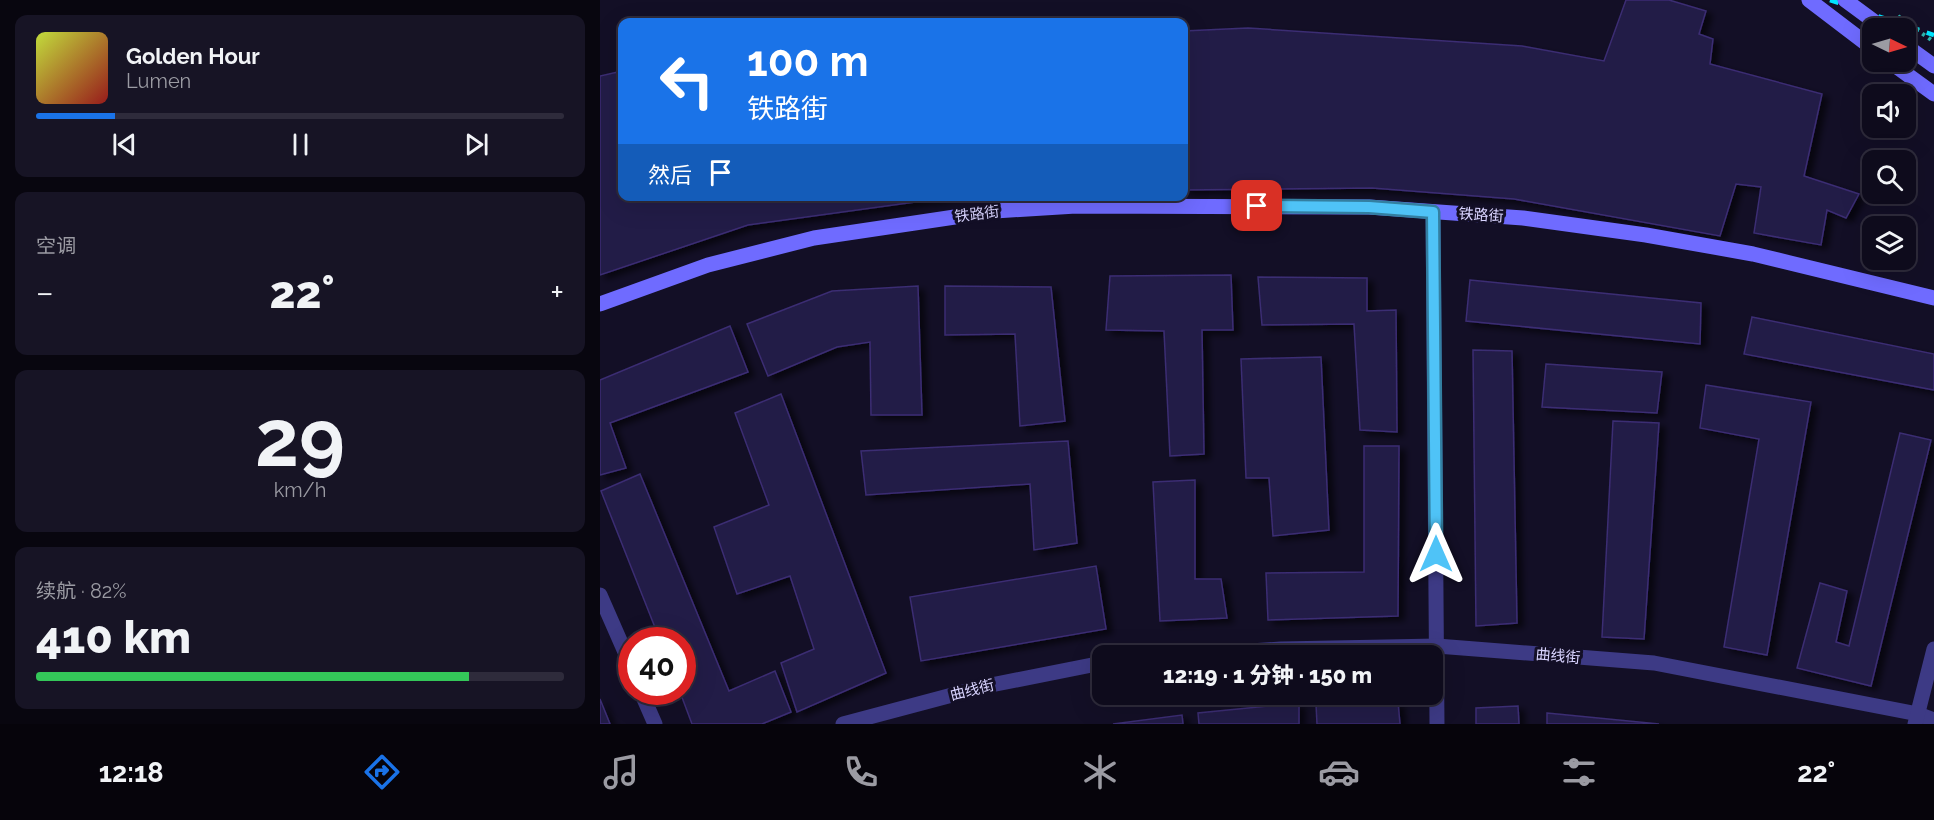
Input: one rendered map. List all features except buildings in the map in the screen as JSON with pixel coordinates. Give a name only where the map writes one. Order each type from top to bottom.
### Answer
[{"type":"main road","points":[[1809,0],[1862,40]]},
{"type":"main road","points":[[1845,0],[1869,18]]},
{"type":"main road","points":[[1916,53],[1934,66]]},
{"type":"main road","points":[[1904,72],[1934,94]]},
{"type":"main road","name":"铁路街","points":[[600,304],[708,265],[814,238],[995,211],[1076,206],[1369,207],[1523,218],[1646,235],[1753,254],[1934,298]]},
{"type":"street","points":[[1433,212],[1437,645]]},
{"type":"street","points":[[600,595],[618,636]]},
{"type":"street","name":"曲线街","points":[[1443,646],[1654,663],[1917,719],[1934,720]]},
{"type":"street","points":[[1917,719],[1934,649]]},
{"type":"street","name":"曲线街","points":[[843,724],[986,686],[1092,665]]},
{"type":"street","points":[[647,705],[655,724]]},
{"type":"street","points":[[1437,705],[1437,724]]},
{"type":"path","points":[[1896,14],[1934,42]]},
{"type":"railway","points":[[1830,0],[1934,35]]},
{"type":"route","points":[[1257,206],[1369,207],[1433,212],[1436,554]]}]
